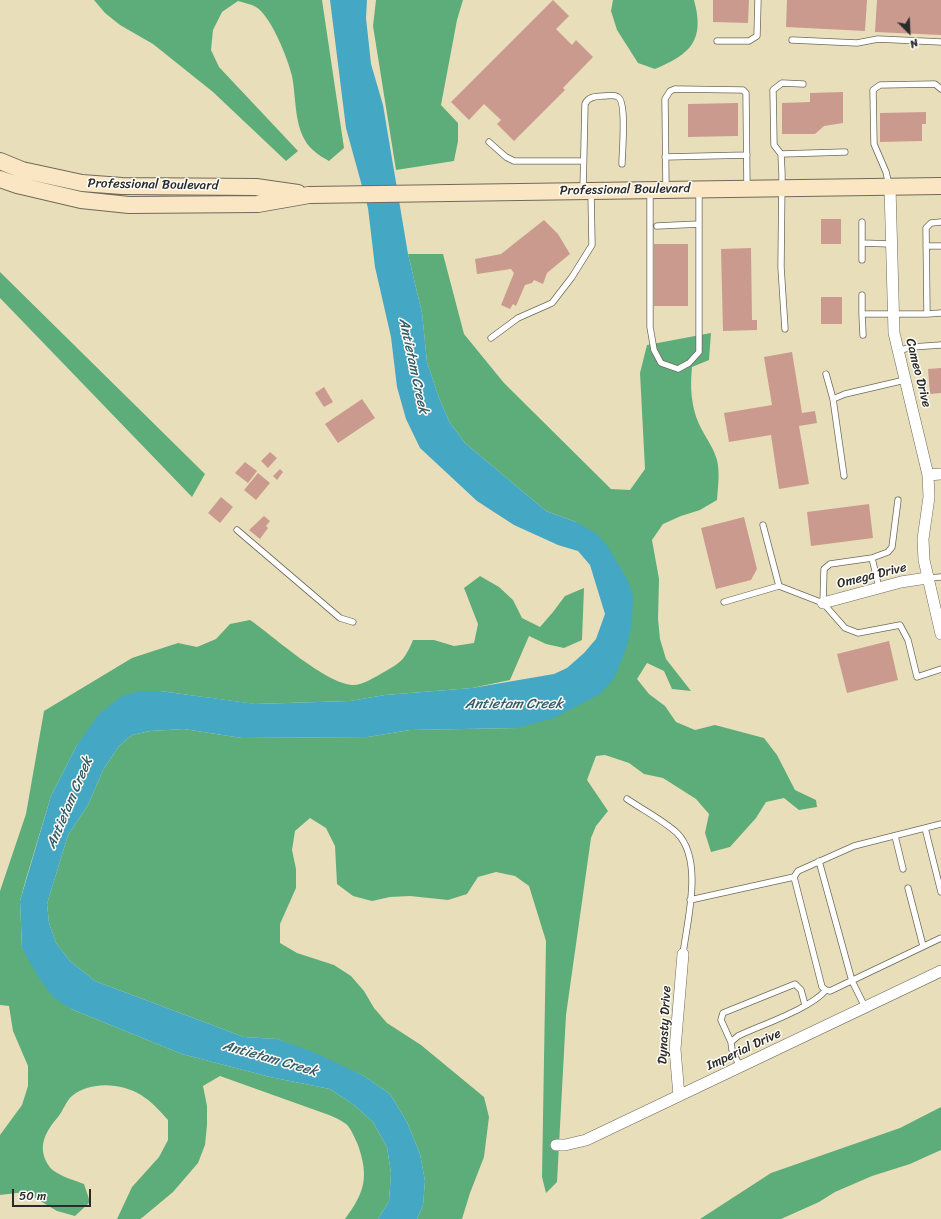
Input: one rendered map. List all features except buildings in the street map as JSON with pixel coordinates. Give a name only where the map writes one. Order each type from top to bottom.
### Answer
[{"type":"street","name":"Professional Boulevard","points":[[0,161],[22,170],[82,183],[122,186],[256,187],[309,195]]},
{"type":"street","name":"Professional Boulevard","points":[[0,179],[17,185],[81,200],[129,205],[258,204],[309,195],[941,186]]},
{"type":"street","name":"Cameo Drive","points":[[890,187],[892,313],[897,351],[928,476],[929,497],[923,539],[924,560],[941,634]]},
{"type":"street","points":[[928,476],[941,474]]},
{"type":"street","name":"Omega Drive","points":[[823,603],[879,588],[927,578]]},
{"type":"street","name":"Dynasty Drive","points":[[679,1096],[675,1049],[683,954]]},
{"type":"street","name":"Imperial Drive","points":[[556,1145],[575,1144],[586,1140],[941,971]]},
{"type":"lane","points":[[717,41],[749,41],[757,36],[758,0]]},
{"type":"lane","points":[[792,40],[857,44],[878,39],[941,42]]},
{"type":"lane","points":[[785,329],[782,267],[781,154],[774,145],[772,90],[782,83],[803,84]]},
{"type":"lane","points":[[890,187],[886,172],[874,144],[872,93],[876,86],[880,85],[935,84],[941,89]]},
{"type":"lane","points":[[699,189],[699,352],[689,363],[678,369],[661,363],[654,350],[650,327],[658,190],[665,157],[665,99],[670,91],[675,89],[743,90],[747,98],[747,189]]},
{"type":"lane","points":[[491,338],[518,318],[552,303],[572,278],[592,246],[583,161],[587,100],[592,97],[611,95],[620,99],[623,110],[622,164]]},
{"type":"lane","points":[[489,142],[506,158],[514,161],[583,161]]},
{"type":"lane","points":[[781,154],[845,152]]},
{"type":"lane","points":[[665,157],[747,155]]},
{"type":"lane","points":[[862,222],[862,260]]},
{"type":"lane","points":[[927,314],[926,228],[931,223],[941,222]]},
{"type":"lane","points":[[657,226],[699,224]]},
{"type":"lane","points":[[862,243],[891,244]]},
{"type":"lane","points":[[926,246],[941,246]]},
{"type":"lane","points":[[862,295],[863,335]]},
{"type":"lane","points":[[862,314],[941,313]]},
{"type":"lane","points":[[897,351],[912,347],[941,345]]},
{"type":"lane","points":[[826,374],[833,399],[844,476]]},
{"type":"lane","points":[[833,399],[845,394],[905,380]]},
{"type":"lane","points":[[823,603],[824,569],[826,566],[872,558],[888,552],[892,547],[898,500]]},
{"type":"lane","points":[[763,525],[780,586]]},
{"type":"lane","points":[[237,530],[340,618],[353,622]]},
{"type":"lane","points":[[872,558],[879,588]]},
{"type":"lane","points":[[927,578],[941,577]]},
{"type":"lane","points":[[724,602],[780,586],[823,603],[844,628],[858,633],[900,625],[908,640],[918,677],[941,669]]},
{"type":"lane","points":[[626,799],[669,827],[682,839],[690,856],[692,866],[690,900],[683,954]]},
{"type":"lane","points":[[690,900],[794,877],[798,871],[854,846],[941,824]]},
{"type":"lane","points":[[925,828],[941,892]]},
{"type":"lane","points":[[895,836],[903,869]]},
{"type":"lane","points":[[819,861],[852,981],[865,1007]]},
{"type":"lane","points":[[794,877],[822,987],[826,990],[830,991],[941,938]]},
{"type":"lane","points":[[908,888],[923,946]]},
{"type":"lane","points":[[740,1067],[721,1020],[723,1013],[795,984],[801,990],[805,1006]]},
{"type":"lane","points":[[731,1042],[738,1036],[805,1006],[819,998],[826,990]]},
{"type":"green space","points":[[94,0],[322,0],[344,148],[329,161],[307,144],[299,126],[294,86],[287,59],[273,28],[262,12],[256,7],[238,1],[222,12],[213,30],[211,50],[219,67],[298,151],[286,161],[213,92],[153,44],[120,25],[105,13]]},
{"type":"green space","points":[[376,0],[463,0],[457,20],[441,105],[458,123],[458,141],[454,161],[396,170],[373,26]]},
{"type":"green space","points":[[613,0],[694,0],[698,26],[692,44],[678,58],[655,69],[638,63],[617,30],[611,11]]},
{"type":"green space","points":[[408,254],[443,254],[464,334],[504,383],[611,489],[630,490],[645,469],[640,373],[647,345],[711,333],[709,360],[692,367],[691,389],[696,417],[717,460],[719,475],[717,500],[700,510],[663,524],[652,540],[659,579],[658,619],[660,639],[666,659],[691,691],[672,689],[664,671],[647,663],[637,679],[649,694],[665,706],[676,722],[695,730],[715,725],[764,738],[777,755],[795,790],[816,800],[817,807],[799,810],[784,798],[766,802],[756,818],[730,847],[711,852],[705,833],[709,814],[696,799],[663,778],[644,774],[629,763],[605,755],[596,756],[587,780],[608,811],[596,826],[591,838],[566,1015],[557,1182],[546,1193],[542,1177],[546,941],[529,886],[515,876],[496,872],[478,877],[467,894],[448,900],[410,896],[390,897],[372,901],[353,896],[337,884],[335,846],[326,828],[310,818],[295,831],[292,850],[296,869],[296,888],[280,924],[280,943],[297,953],[334,965],[351,976],[387,1023],[421,1045],[484,1097],[489,1117],[484,1157],[462,1219],[417,1219],[423,1205],[425,1181],[420,1154],[407,1122],[390,1094],[364,1076],[277,1039],[244,1037],[95,981],[70,961],[56,943],[49,923],[47,904],[68,835],[88,805],[103,770],[119,746],[132,735],[150,731],[184,729],[242,738],[368,737],[410,730],[517,728],[627,646],[576,522],[546,511],[465,443],[450,423],[439,398],[427,362],[422,313]]},
{"type":"green space","points":[[0,272],[205,474],[192,497],[0,298]]},
{"type":"green space","points":[[480,576],[499,587],[513,600],[522,618],[540,627],[565,596],[584,588],[582,640],[564,648],[546,644],[529,636],[510,680],[472,688],[385,695],[350,701],[255,704],[160,691],[77,745],[51,796],[20,901],[22,948],[71,1009],[182,1054],[270,1077],[330,1089],[354,1105],[373,1122],[387,1147],[391,1173],[389,1201],[378,1219],[345,1219],[361,1192],[364,1175],[358,1145],[346,1124],[329,1115],[220,1076],[203,1086],[207,1106],[207,1125],[205,1145],[198,1163],[173,1192],[140,1219],[117,1219],[132,1187],[159,1157],[168,1140],[168,1120],[159,1110],[141,1095],[115,1086],[106,1085],[88,1088],[72,1096],[46,1134],[44,1140],[43,1152],[49,1166],[60,1175],[84,1184],[90,1202],[75,1216],[57,1211],[25,1192],[0,1195],[0,1135],[22,1105],[28,1086],[28,1066],[13,1031],[9,1006],[0,1005],[0,891],[26,814],[44,711],[132,658],[178,643],[197,647],[216,639],[230,624],[250,620],[300,658],[329,677],[342,683],[353,685],[361,684],[390,669],[399,662],[408,652],[413,640],[434,640],[454,646],[474,643],[478,624],[464,588]]},
{"type":"green space","points":[[941,1107],[941,1150],[910,1164],[872,1176],[835,1192],[819,1202],[781,1219],[700,1219],[771,1173],[900,1128]]},
{"type":"water","name":"Antietam Creek","points":[[330,0],[367,0],[366,18],[371,64],[383,105],[408,254],[422,313],[427,362],[439,398],[450,423],[465,443],[546,511],[576,522],[597,534],[608,547],[627,579],[633,596],[632,623],[627,646],[615,677],[600,694],[554,718],[517,728],[410,730],[368,737],[242,738],[184,729],[150,731],[132,735],[119,746],[103,770],[88,805],[68,835],[47,904],[49,923],[56,943],[70,961],[95,981],[244,1037],[277,1039],[313,1052],[364,1076],[390,1094],[407,1122],[420,1154],[425,1181],[423,1205],[417,1219],[378,1219],[389,1201],[391,1173],[387,1147],[373,1122],[354,1105],[330,1089],[270,1077],[182,1054],[71,1009],[52,996],[37,975],[22,948],[20,901],[51,796],[77,745],[99,714],[122,696],[141,691],[160,691],[256,704],[350,701],[385,695],[472,688],[554,674],[567,668],[584,653],[596,639],[605,614],[590,565],[578,551],[558,545],[514,525],[477,501],[420,448],[406,419],[397,387],[391,337],[375,267],[368,208],[346,128]]}]
